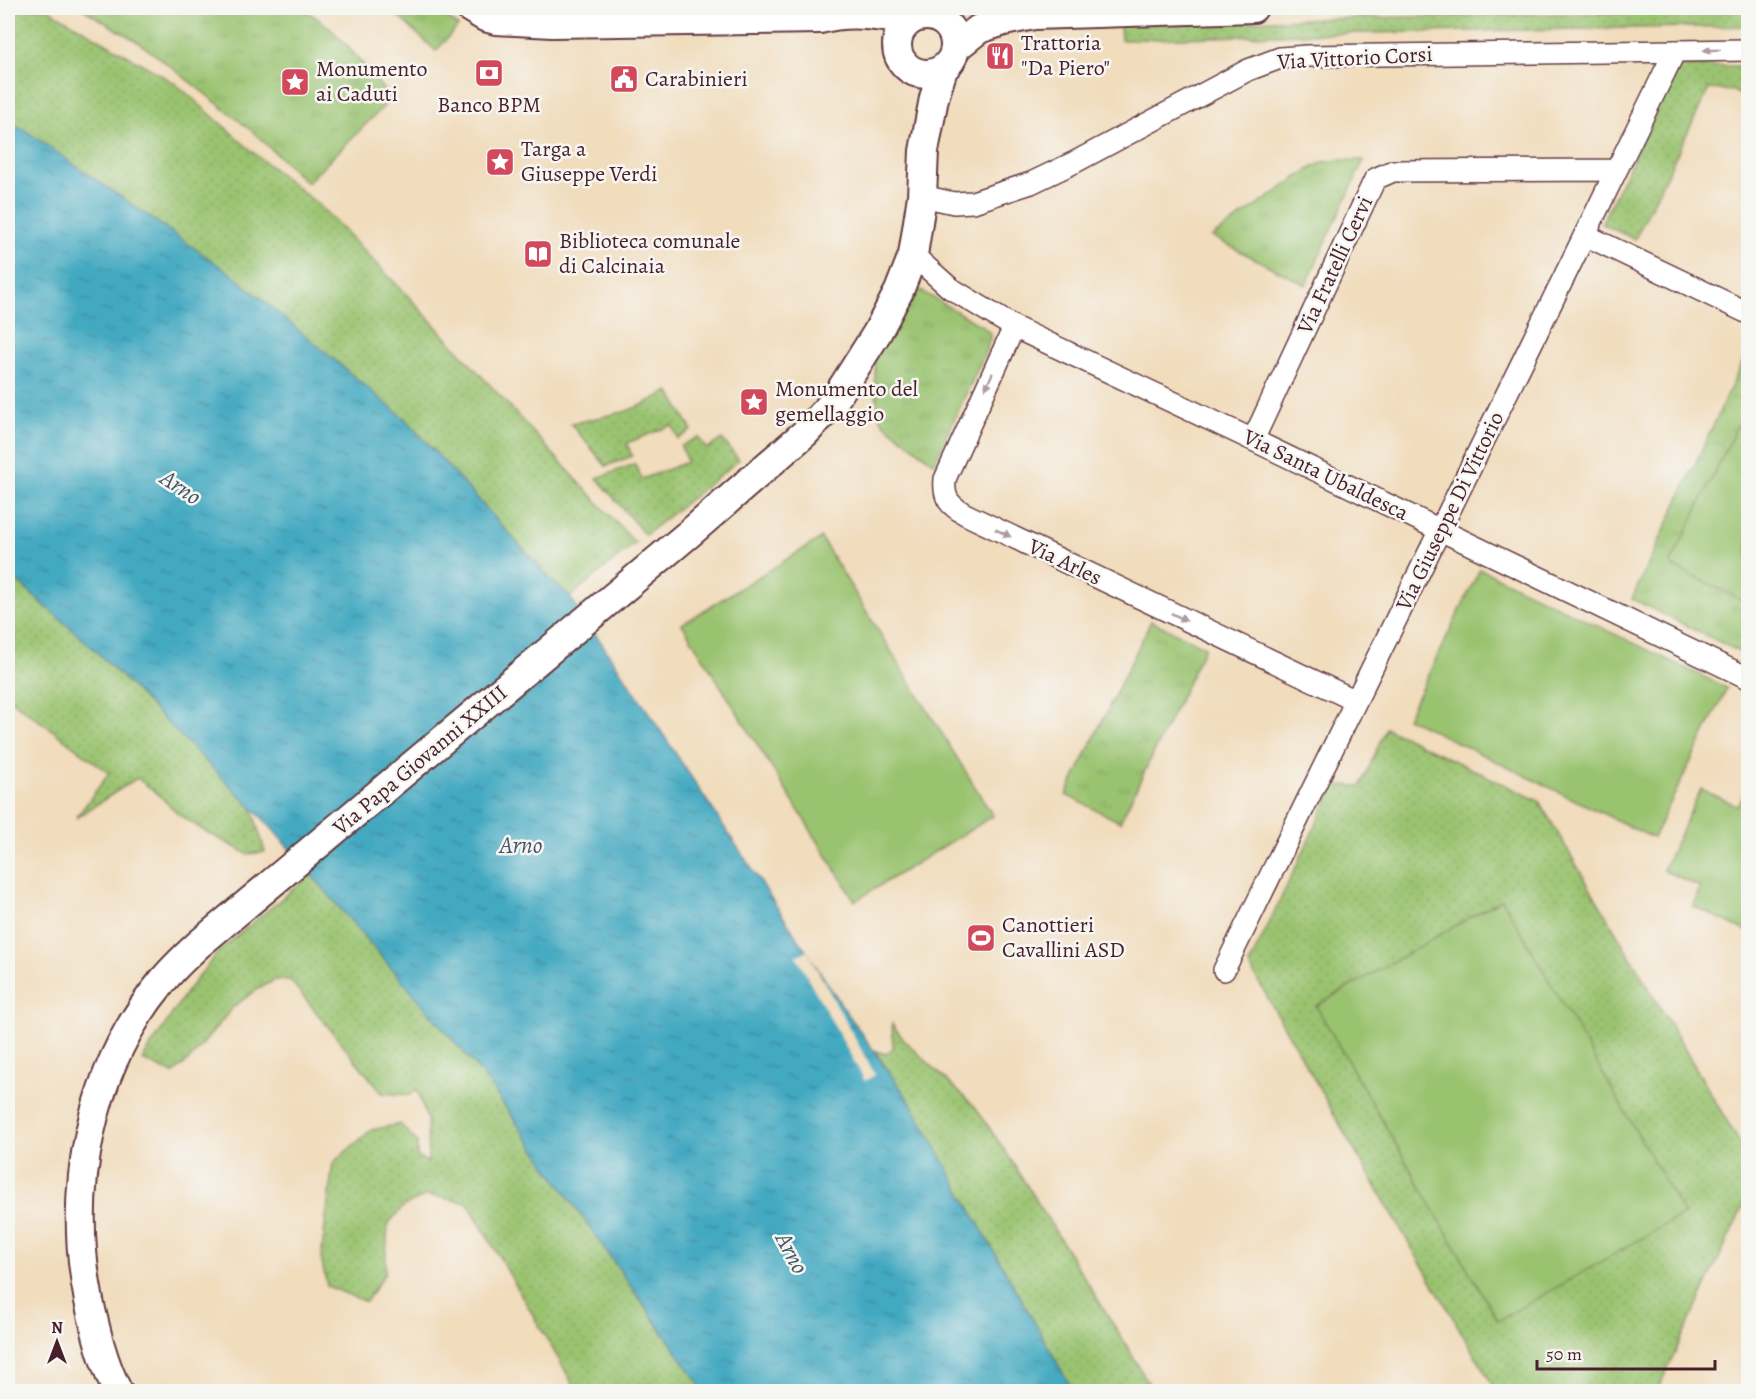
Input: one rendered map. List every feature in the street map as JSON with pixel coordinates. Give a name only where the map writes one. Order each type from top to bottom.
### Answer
[{"type":"main road","points":[[470,8],[485,17],[496,20],[531,22],[703,14],[820,19],[866,30],[921,74],[928,74],[949,59],[979,29],[1034,15]]},
{"type":"main road","points":[[939,19],[1009,12],[1034,15],[1252,8]]},
{"type":"main road","points":[[820,19],[847,13],[910,20]]},
{"type":"main road","points":[[922,15],[930,15],[950,27],[953,34],[949,59],[934,98],[924,151],[897,40],[899,33],[910,20],[922,15]]},
{"type":"main road","name":"Via Papa Giovanni XXIII","points":[[118,1392],[100,1347],[82,1259],[83,1165],[96,1104],[120,1047],[143,1007],[161,983],[199,944],[691,532],[805,433],[832,404],[877,333],[899,291],[913,255],[922,196],[924,151]]},
{"type":"street","name":"Via Vittorio Corsi","points":[[922,196],[954,203],[973,202],[1031,183],[1248,70],[1280,58],[1749,50]]},
{"type":"street","name":"Via Giuseppe Di Vittorio","points":[[1224,970],[1675,51]]},
{"type":"street","name":"Via Fratelli Cervi","points":[[1253,440],[1375,179],[1393,171],[1616,170]]},
{"type":"street","points":[[1584,235],[1749,313]]},
{"type":"street","name":"Via Santa Ubaldesca","points":[[913,255],[950,288],[1014,327],[1749,678]]},
{"type":"street","name":"Via Arles","points":[[1014,327],[945,479],[944,491],[948,501],[967,515],[1356,701]]},
{"type":"green space","points":[[8,8],[46,8],[175,83],[261,159],[318,204],[409,297],[635,543],[570,597],[553,582],[409,423],[230,273],[23,129],[8,122]]},
{"type":"green space","points":[[81,8],[300,8],[325,24],[337,36],[391,99],[307,183],[252,131],[166,63],[135,40]]},
{"type":"green space","points":[[389,8],[435,8],[458,26],[436,51]]},
{"type":"green space","points":[[1748,10],[1748,26],[1306,34],[1121,40],[1120,25],[1305,19]]},
{"type":"green space","points":[[1679,66],[1748,66],[1748,99],[1733,91],[1709,89],[1635,239],[1601,224]]},
{"type":"green space","points":[[1364,160],[1306,285],[1212,237],[1308,170],[1323,162]]},
{"type":"green space","points":[[909,284],[982,326],[991,334],[987,349],[934,463],[883,423],[878,412],[875,355]]},
{"type":"green space","points":[[1748,354],[1748,656],[1632,599]]},
{"type":"green space","points":[[669,391],[692,430],[678,439],[672,425],[627,443],[632,456],[606,466],[571,424],[627,411]]},
{"type":"green space","points":[[1746,408],[1748,409],[1748,603],[1670,565]]},
{"type":"green space","points":[[698,437],[707,449],[722,439],[739,460],[645,535],[597,478],[635,464],[642,479],[687,462],[681,446]]},
{"type":"green space","points":[[821,538],[993,816],[855,901],[682,624]]},
{"type":"green space","points":[[1480,569],[1727,688],[1653,838],[1407,718]]},
{"type":"green space","points":[[8,573],[95,650],[252,808],[265,852],[248,854],[206,832],[178,814],[137,778],[76,818],[109,773],[8,698]]},
{"type":"green space","points":[[1151,621],[1205,647],[1120,822],[1066,795]]},
{"type":"green space","points":[[1386,728],[1539,801],[1748,1157],[1748,1196],[1657,1391],[1496,1391],[1249,965],[1335,785],[1361,786]]},
{"type":"green space","points":[[1748,784],[1748,932],[1693,906],[1700,887],[1663,870],[1701,789],[1738,806]]},
{"type":"green space","points":[[311,874],[483,1075],[703,1391],[577,1391],[468,1203],[428,1195],[404,1206],[388,1224],[385,1273],[366,1302],[327,1286],[321,1258],[333,1163],[371,1130],[400,1124],[417,1142],[417,1156],[428,1163],[427,1120],[417,1089],[410,1095],[382,1093],[290,980],[275,980],[233,1007],[193,1056],[173,1074],[142,1060],[187,991],[219,951]]},
{"type":"green space","points":[[1502,899],[1684,1214],[1498,1321],[1316,1006]]},
{"type":"green space","points":[[892,1024],[904,1040],[976,1108],[1011,1160],[1153,1391],[1073,1391],[910,1102],[874,1050],[886,1054],[893,1049]]},
{"type":"water","name":"Arno","points":[[8,122],[23,129],[230,273],[405,419],[553,582],[570,597],[843,1007],[910,1102],[1073,1391],[703,1391],[483,1075],[268,824],[95,650],[8,573]]},
{"type":"pier","points":[[807,951],[875,1075],[865,1081],[796,956]]},
{"type":"place","name":"Trattoria \"Da Piero\"","points":[[1000,56]]},
{"type":"place","name":"Banco BPM","points":[[489,73]]},
{"type":"place","name":"Carabinieri","points":[[624,79]]},
{"type":"place","name":"Monumento ai Caduti","points":[[295,82]]},
{"type":"place","name":"Targa a Giuseppe Verdi","points":[[500,162]]},
{"type":"place","name":"Biblioteca comunale di Calcinaia","points":[[538,254]]},
{"type":"place","name":"Monumento del gemellaggio","points":[[754,402]]},
{"type":"place","name":"Canottieri Cavallini ASD","points":[[981,938]]}]
